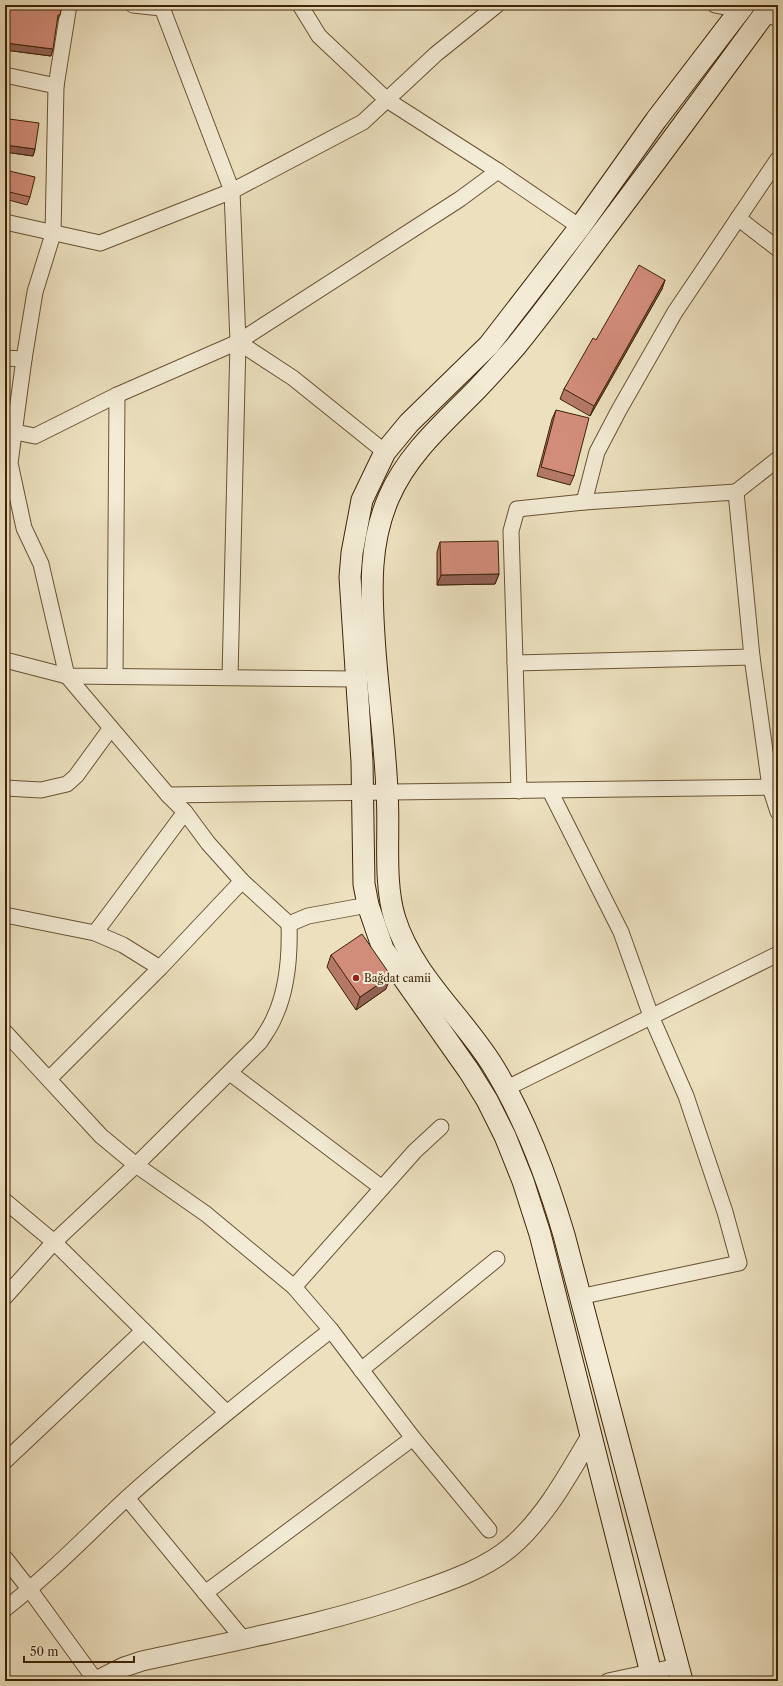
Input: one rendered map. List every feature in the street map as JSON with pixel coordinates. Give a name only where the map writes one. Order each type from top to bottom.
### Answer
[{"type":"main road","points":[[652,1676],[540,1234],[523,1181],[505,1136],[487,1100],[383,949],[368,905],[364,884],[363,792],[350,577],[352,552],[362,500],[385,452],[409,423],[489,345],[580,227],[656,120],[757,13]]},
{"type":"main road","points":[[680,1674],[579,1297],[564,1235],[552,1195],[526,1130],[493,1066],[412,957],[395,920],[390,902],[388,793],[376,677],[371,585],[377,531],[392,492],[406,466],[429,437],[480,386],[517,345],[616,215],[757,13]]},
{"type":"street","points":[[5,1297],[54,1242],[136,1165],[260,1042],[275,1017],[283,992],[290,956],[289,924],[242,881],[208,843],[185,812],[168,795],[67,676],[41,564],[24,528],[11,489],[10,463],[16,432],[24,359],[35,292],[53,234],[56,86],[69,5]]},
{"type":"street","points":[[133,5],[163,6],[232,191],[238,342],[230,677]]},
{"type":"street","points":[[300,5],[319,36],[387,100],[498,171],[580,227]]},
{"type":"street","points":[[5,222],[53,234],[100,243],[232,191],[363,122],[436,54],[497,5]]},
{"type":"street","points":[[716,5],[757,13]]},
{"type":"street","points":[[5,75],[56,86]]},
{"type":"street","points":[[584,502],[597,452],[619,410],[675,312],[778,159]]},
{"type":"street","points":[[16,432],[35,436],[117,395],[238,342],[460,199],[498,171]]},
{"type":"street","points":[[738,218],[778,249]]},
{"type":"street","points":[[238,342],[294,378],[385,452]]},
{"type":"street","points":[[5,358],[24,359]]},
{"type":"street","points":[[115,676],[117,395]]},
{"type":"street","points":[[519,791],[511,532],[517,509],[584,502],[736,492],[778,459]]},
{"type":"street","points":[[736,492],[752,657],[778,812]]},
{"type":"street","points":[[515,663],[752,657]]},
{"type":"street","points":[[5,660],[67,676],[356,679]]},
{"type":"street","points":[[5,788],[41,790],[67,784],[76,776],[111,728]]},
{"type":"street","points":[[168,795],[774,787]]},
{"type":"street","points":[[550,791],[621,932],[651,1016],[686,1096],[725,1212],[739,1263],[579,1297]]},
{"type":"street","points":[[95,933],[185,812]]},
{"type":"street","points":[[49,1079],[160,968],[242,881]]},
{"type":"street","points":[[289,924],[308,916],[368,905]]},
{"type":"street","points":[[5,914],[95,933],[123,945],[160,968]]},
{"type":"street","points":[[505,1089],[778,954]]},
{"type":"street","points":[[5,1032],[101,1136],[136,1165],[206,1214],[294,1287],[330,1330],[413,1438],[489,1530]]},
{"type":"street","points":[[230,1072],[382,1188]]},
{"type":"street","points":[[294,1287],[382,1188],[416,1151],[441,1127]]},
{"type":"street","points":[[5,1201],[54,1242],[226,1412]]},
{"type":"street","points":[[361,1370],[497,1259]]},
{"type":"street","points":[[5,1609],[30,1590],[127,1498],[226,1412],[330,1330]]},
{"type":"street","points":[[5,1461],[143,1331]]},
{"type":"street","points":[[5,1558],[96,1681],[124,1667],[142,1662],[309,1626],[378,1607],[458,1578],[510,1547],[530,1529],[568,1476],[591,1436]]},
{"type":"street","points":[[205,1593],[413,1438]]},
{"type":"street","points":[[127,1498],[244,1640]]},
{"type":"street","points":[[608,1681],[680,1674]]},
{"type":"building","points":[[9,5],[62,5],[60,15],[58,15],[53,49],[6,43]]},
{"type":"building","points":[[9,119],[39,123],[35,149],[5,145]]},
{"type":"building","points":[[5,170],[35,177],[30,197],[5,191]]},
{"type":"building","points":[[639,265],[665,280],[594,406],[564,389],[593,338],[596,340]]},
{"type":"building","points":[[556,410],[589,418],[574,476],[541,467]]},
{"type":"building","points":[[498,541],[499,574],[441,575],[440,542]]},
{"type":"building","points":[[362,934],[391,976],[360,997],[331,955]]},
{"type":"place","name":"Bağdat camii","points":[[356,978]]}]
